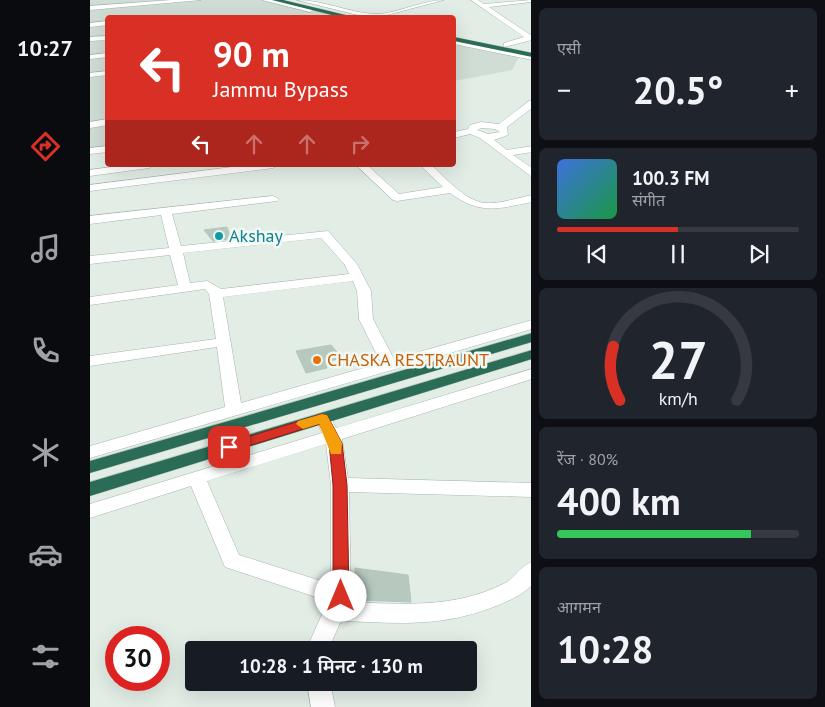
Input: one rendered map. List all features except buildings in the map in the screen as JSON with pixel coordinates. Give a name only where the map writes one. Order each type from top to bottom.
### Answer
[{"type":"highway","points":[[275,0],[342,15]]},
{"type":"highway","points":[[288,0],[355,15]]},
{"type":"highway","points":[[90,467],[531,337]]},
{"type":"highway","points":[[90,489],[329,432],[531,354]]},
{"type":"street","points":[[90,8],[125,8],[198,0]]},
{"type":"street","points":[[265,0],[330,15]]},
{"type":"street","points":[[300,0],[369,15]]},
{"type":"street","points":[[384,15],[441,0]]},
{"type":"street","points":[[474,0],[530,38],[507,44]]},
{"type":"street","points":[[482,6],[531,0]]},
{"type":"street","points":[[398,2],[413,6]]},
{"type":"street","points":[[90,25],[105,23]]},
{"type":"street","points":[[90,39],[105,38]]},
{"type":"street","points":[[456,40],[507,44],[531,54]]},
{"type":"street","points":[[456,40],[531,54]]},
{"type":"street","points":[[90,56],[105,55]]},
{"type":"street","points":[[90,74],[105,73]]},
{"type":"street","points":[[501,127],[531,103]]},
{"type":"street","points":[[90,125],[105,122]]},
{"type":"street","points":[[472,131],[473,127],[481,125],[501,127],[505,131],[503,135],[483,136]]},
{"type":"street","points":[[456,135],[472,131],[483,136],[531,174]]},
{"type":"street","points":[[504,153],[531,149]]},
{"type":"street","points":[[90,152],[105,150]]},
{"type":"street","points":[[90,160],[105,159]]},
{"type":"street","points":[[90,173],[134,167]]},
{"type":"street","points":[[90,188],[253,167]]},
{"type":"street","points":[[363,167],[397,198],[452,189]]},
{"type":"street","points":[[427,167],[452,189],[472,203],[483,206],[531,198]]},
{"type":"street","points":[[90,220],[273,199]]},
{"type":"street","points":[[166,212],[185,288]]},
{"type":"street","points":[[90,260],[324,234],[351,264],[364,291],[366,319],[390,365]]},
{"type":"street","points":[[216,294],[357,277]]},
{"type":"street","points":[[90,300],[207,285],[215,290],[234,410]]},
{"type":"street","points":[[90,452],[531,324]]},
{"type":"street","points":[[90,361],[223,342]]},
{"type":"street","points":[[90,511],[329,432],[531,374]]},
{"type":"street","points":[[90,520],[199,483],[329,432]]},
{"type":"street","points":[[322,641],[338,604],[340,485],[329,432]]},
{"type":"street","points":[[199,483],[232,561],[338,604],[422,614],[466,608],[514,589],[531,570]]},
{"type":"street","points":[[340,485],[531,490]]},
{"type":"street","points":[[320,691],[323,707]]},
{"type":"shaded area","points":[[90,0],[263,0],[335,15],[105,15],[105,149],[90,155]]},
{"type":"shaded area","points":[[456,41],[520,55],[512,70],[456,81]]},
{"type":"slow traffic","points":[[303,424],[322,418],[335,443],[336,450]]},
{"type":"place","name":"Akshay","points":[[219,236]]},
{"type":"place","name":"CHASKA RESTRAUNT","points":[[317,360]]},
{"type":"route","points":[[229,447],[322,418],[335,443],[340,485],[341,596]]}]
